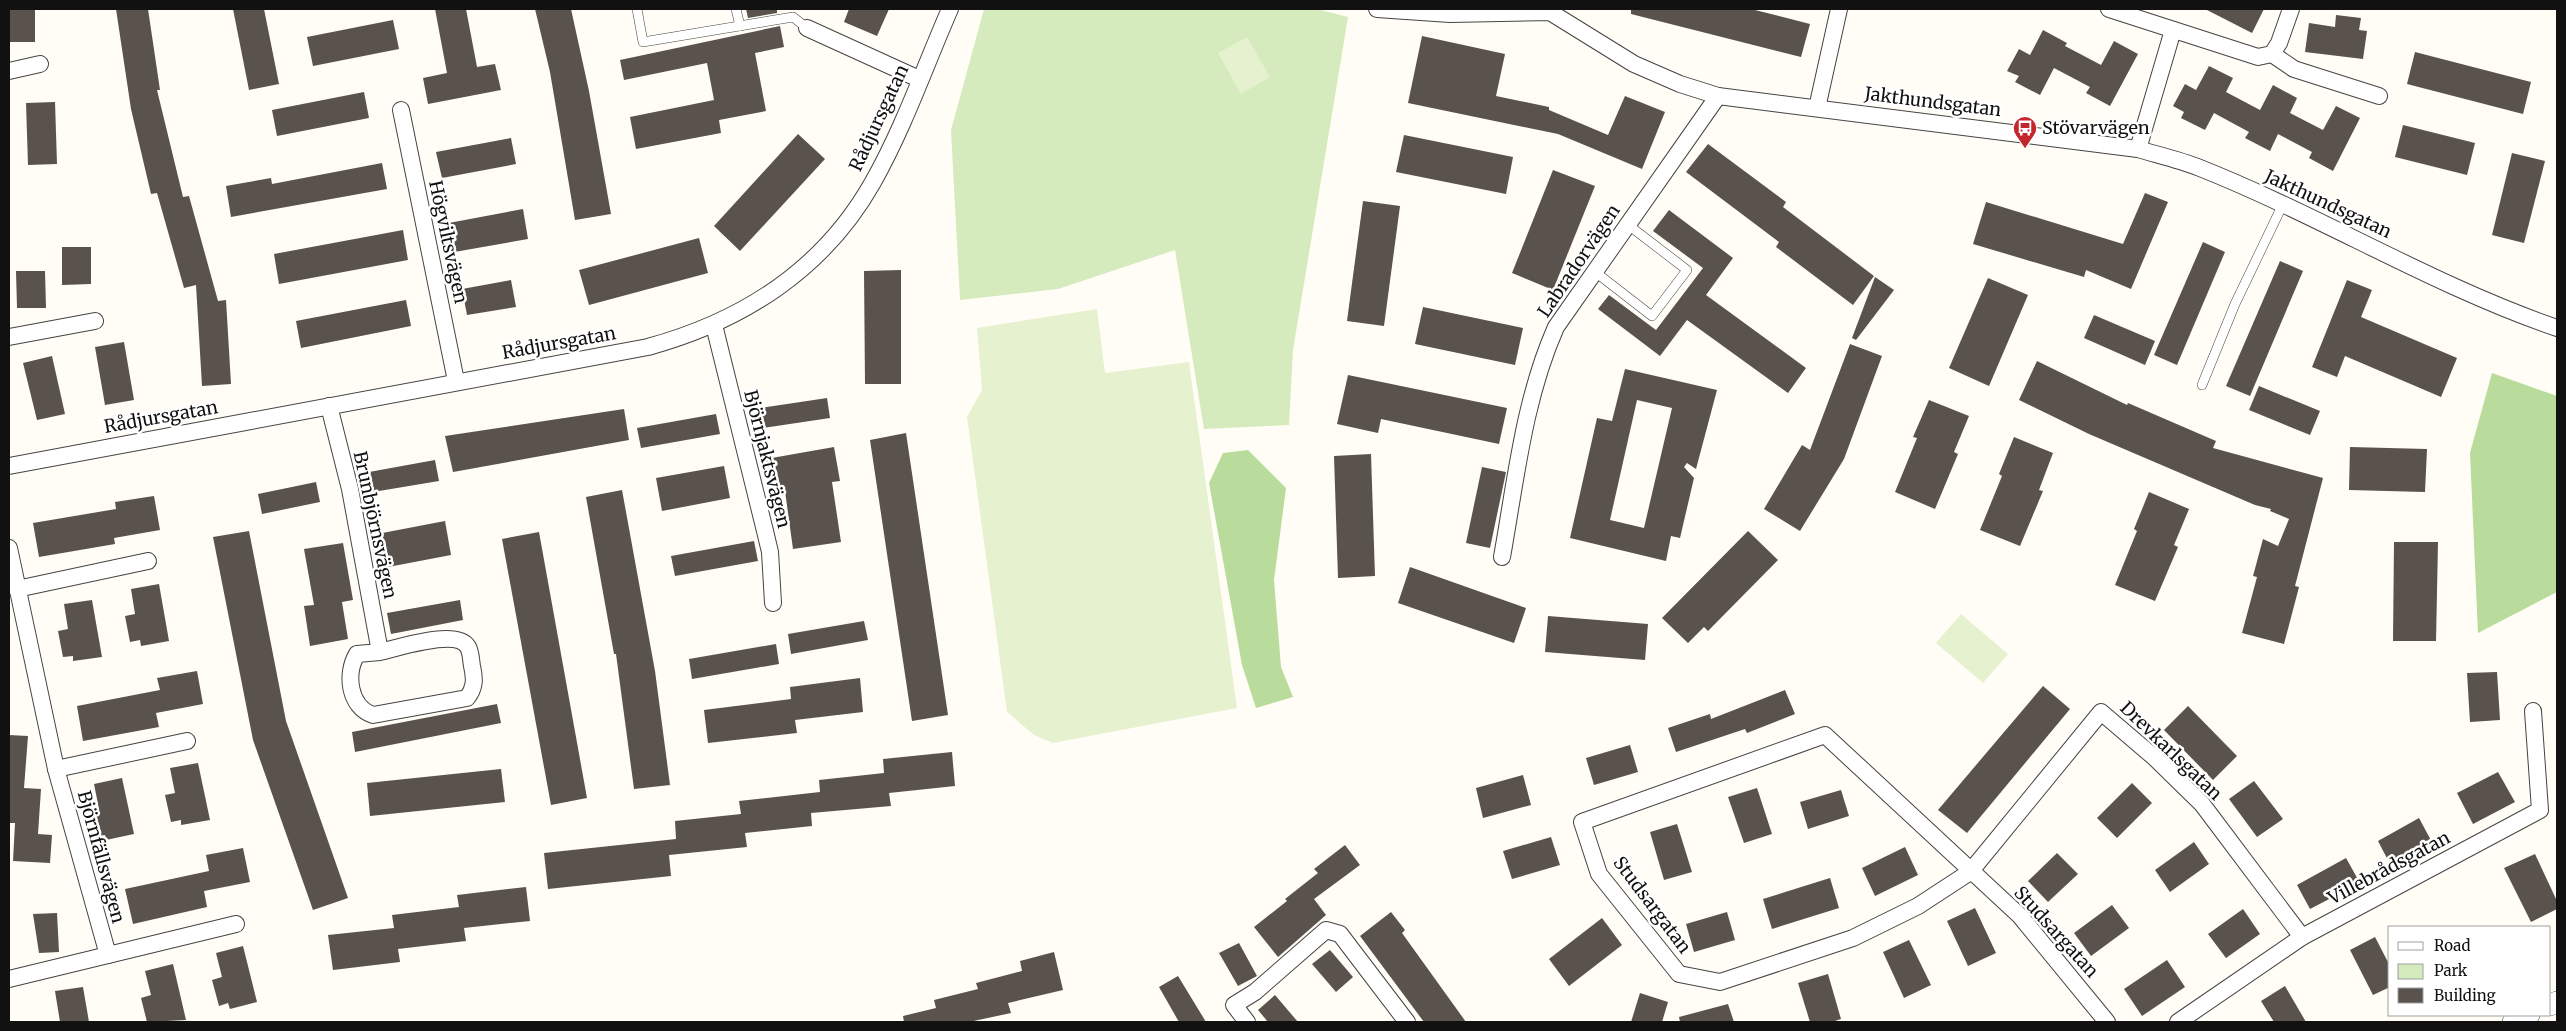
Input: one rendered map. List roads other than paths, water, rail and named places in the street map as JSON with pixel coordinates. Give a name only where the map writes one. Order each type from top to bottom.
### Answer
[{"type":"street","name":"Rådjursgatan","points":[[9,466],[456,381],[648,347],[685,337],[714,325],[754,305],[779,288],[806,267],[841,228],[872,182],[896,136],[950,9]]},
{"type":"street","name":"Jakthundsgatan","points":[[1376,9],[1442,14],[1549,10],[1634,64],[1680,84],[1718,96],[2138,149],[2197,167],[2283,204],[2507,311],[2557,328]]},
{"type":"street","points":[[1817,108],[1840,9]]},
{"type":"street","points":[[2109,9],[2258,57],[2272,54],[2279,43],[2291,9]]},
{"type":"street","points":[[807,28],[919,79]]},
{"type":"street","points":[[2138,149],[2173,30]]},
{"type":"street","points":[[2272,54],[2294,69],[2379,96]]},
{"type":"street","points":[[9,71],[40,64]]},
{"type":"street","name":"Labradorvägen","points":[[1502,557],[1528,412],[1542,358],[1556,327],[1718,96]]},
{"type":"street","name":"Högviltsvägen","points":[[401,110],[456,381]]},
{"type":"street","points":[[9,337],[95,321]]},
{"type":"street","name":"Björnjaktsvägen","points":[[714,325],[766,538],[773,603]]},
{"type":"street","name":"Brunbjörnsvägen","points":[[329,406],[350,489],[380,652]]},
{"type":"street","name":"Björnfällsvägen","points":[[9,548],[56,768],[108,956]]},
{"type":"street","points":[[17,589],[148,561]]},
{"type":"street","points":[[448,638],[463,642],[469,648],[474,676],[473,691],[467,698],[373,715],[363,712],[355,703],[350,671],[352,661],[357,654],[380,652],[448,638]]},
{"type":"street","name":"Villebrådsgatan","points":[[2178,1022],[2302,937],[2540,810],[2533,711]]},
{"type":"street","name":"Drevkarlsgatan","points":[[1970,872],[2101,712],[2155,758],[2202,804],[2302,937]]},
{"type":"street","name":"Studsargatan","points":[[1970,872],[1918,906],[1853,938],[1720,982],[1679,974],[1599,874],[1582,822],[1824,735],[1970,872],[2020,916],[2107,1022]]},
{"type":"street","points":[[56,768],[187,741]]},
{"type":"street","points":[[9,978],[108,956],[236,924]]},
{"type":"street","points":[[1247,1022],[1234,1005],[1255,992],[1326,930],[1340,934],[1407,1022]]},
{"type":"street","points":[[2513,1022],[2527,1016]]},
{"type":"lane","points":[[637,9],[643,42],[793,17],[807,28]]},
{"type":"lane","points":[[736,9],[740,26]]},
{"type":"lane","points":[[2202,385],[2235,304],[2283,204]]},
{"type":"lane","points":[[1594,271],[1652,316],[1687,270],[1627,224]]},
{"type":"place","name":"Stövarvägen","points":[[2025,149]]}]
